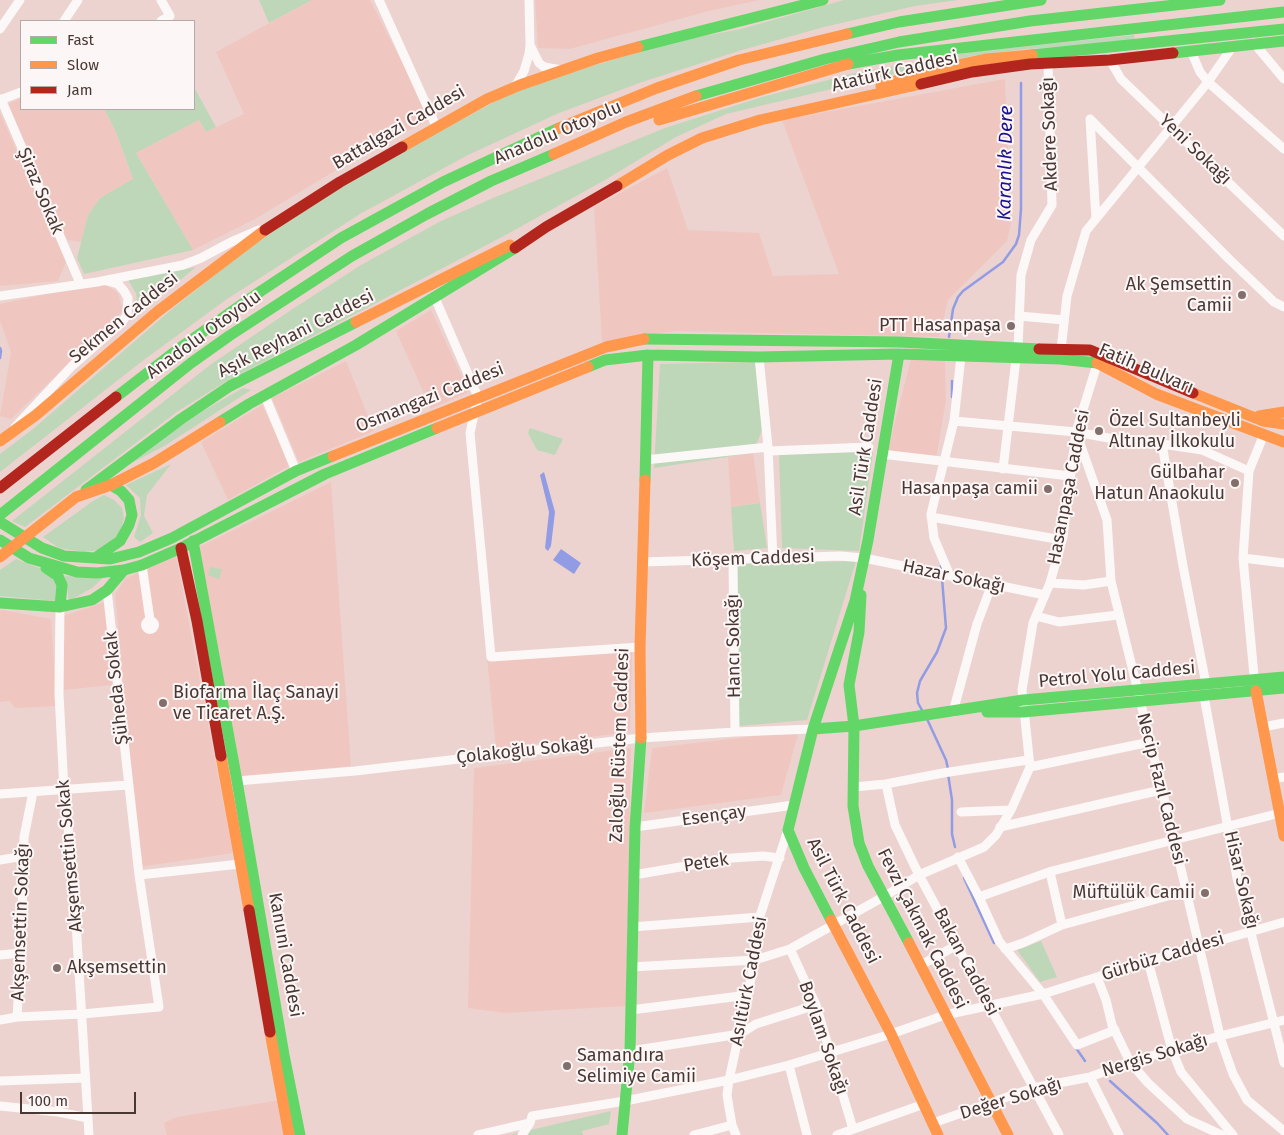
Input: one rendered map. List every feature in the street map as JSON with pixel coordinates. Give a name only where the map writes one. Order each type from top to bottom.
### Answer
[{"type":"main road","name":"Battalgazi Caddesi","points":[[272,224],[436,126],[487,99],[515,87],[598,58],[672,37],[793,4],[823,0]]},
{"type":"main road","name":"Anadolu Otoyolu","points":[[0,488],[177,350],[269,286],[341,238],[443,182],[492,159],[572,122],[657,88],[739,60],[899,22],[1041,0]]},
{"type":"main road","name":"Anadolu Otoyolu","points":[[0,514],[192,363],[261,314],[352,256],[427,214],[527,164],[626,122],[697,96],[824,59],[899,42],[1014,24],[1220,0]]},
{"type":"main road","points":[[527,164],[692,110],[842,65],[898,55],[970,46],[1284,12]]},
{"type":"main road","name":"Atatürk Caddesi","points":[[828,105],[916,74],[987,59],[1284,29]]},
{"type":"main road","name":"Atatürk Caddesi","points":[[828,105],[972,72],[1048,63],[1110,60],[1284,41]]},
{"type":"main road","name":"Aşık Reyhani Caddesi","points":[[0,557],[76,497],[181,419],[230,386],[546,226],[626,181],[668,154],[702,138],[739,125],[828,105]]},
{"type":"main road","name":"Sekmen Caddesi","points":[[4,437],[36,415],[157,312],[272,224]]},
{"type":"main road","name":"Aşık Reyhani Caddesi","points":[[76,497],[111,485],[154,463],[264,396],[435,298],[501,258],[546,226]]},
{"type":"main road","name":"Osmangazi Caddesi","points":[[0,522],[42,548],[64,556],[110,559],[133,554],[182,533],[296,471],[606,347],[646,339],[900,342]]},
{"type":"main road","name":"Fatih Bulvarı","points":[[900,342],[1017,354]]},
{"type":"main road","name":"Asil Türk Caddesi","points":[[900,342],[864,558],[855,601],[813,729],[788,830],[804,868],[891,1034],[938,1135]]},
{"type":"main road","name":"Osmangazi Caddesi","points":[[0,540],[29,558],[77,572],[97,573],[124,570],[142,565],[180,548],[324,474],[605,360],[648,355],[759,357],[899,354]]},
{"type":"main road","name":"Fatih Bulvarı","points":[[899,354],[961,356],[1060,354],[1099,359],[1263,421],[1284,424]]},
{"type":"main road","name":"Zaloğlu Rüstem Caddesi","points":[[622,1135],[630,1051],[630,967],[635,826],[641,738],[640,647],[648,355]]},
{"type":"main road","name":"Fatih Bulvarı","points":[[1099,359],[1156,394],[1284,442]]},
{"type":"main road","points":[[1253,417],[1284,412]]},
{"type":"main road","points":[[95,558],[120,542],[130,525],[132,515],[129,500],[121,491],[111,485]]},
{"type":"main road","points":[[180,548],[182,533],[193,540]]},
{"type":"main road","name":"Kanuni Caddesi","points":[[193,540],[237,781],[282,1045],[300,1135]]},
{"type":"main road","name":"Kanuni Caddesi","points":[[180,548],[197,622],[289,1135]]},
{"type":"main road","points":[[29,558],[58,576],[62,585],[60,607]]},
{"type":"main road","name":"Asil Türk Caddesi","points":[[853,721],[849,685],[859,632],[864,558]]},
{"type":"main road","points":[[0,603],[60,607],[92,600],[106,590],[124,570]]},
{"type":"main road","points":[[832,672],[845,676],[849,685]]},
{"type":"main road","name":"Petrol Yolu Caddesi","points":[[1023,706],[1138,689],[1284,677]]},
{"type":"main road","name":"Petrol Yolu Caddesi","points":[[813,729],[853,721],[867,724],[954,712],[1023,706],[1140,701],[1284,688]]},
{"type":"main road","points":[[1256,691],[1264,728],[1279,778],[1280,813],[1284,834]]},
{"type":"main road","name":"Fevzi Çakmak Caddesi","points":[[853,721],[853,806],[859,843],[868,866],[1008,1135]]},
{"type":"main road","points":[[225,782],[237,781]]},
{"type":"street","points":[[0,29],[20,0]]},
{"type":"street","points":[[65,20],[78,0]]},
{"type":"street","points":[[161,0],[170,16],[163,20]]},
{"type":"street","points":[[379,0],[436,126]]},
{"type":"street","points":[[515,87],[524,71],[530,45],[529,0]]},
{"type":"street","points":[[1254,43],[1284,80]]},
{"type":"street","points":[[530,45],[539,63],[544,67],[563,70]]},
{"type":"street","points":[[1060,354],[1067,296],[1086,231],[1208,82],[1233,46]]},
{"type":"street","points":[[1191,51],[1200,72],[1208,82],[1284,149]]},
{"type":"street","name":"Yeni Sokağı","points":[[1110,60],[1121,79],[1284,236]]},
{"type":"street","name":"Akdere Sokağı","points":[[1004,469],[1017,354],[1021,275],[1031,240],[1052,205],[1048,63]]},
{"type":"street","points":[[1,99],[20,90]]},
{"type":"street","name":"Şiraz Sokak","points":[[1,99],[80,284]]},
{"type":"street","points":[[1096,219],[1090,119],[1227,257],[1274,302],[1284,307]]},
{"type":"street","name":"Battalgazi Caddesi","points":[[0,296],[96,282],[192,262],[272,224]]},
{"type":"street","points":[[4,437],[72,366],[122,322],[126,315],[128,298],[118,284],[109,280],[96,282]]},
{"type":"street","points":[[435,298],[478,397],[470,433],[491,656],[640,647]]},
{"type":"street","points":[[1019,316],[1064,320]]},
{"type":"street","points":[[949,576],[934,538],[931,517],[940,462],[954,421],[961,356]]},
{"type":"street","points":[[759,357],[769,449],[773,559]]},
{"type":"street","name":"Hasanpaşa Caddesi","points":[[1029,763],[1022,690],[1033,623],[1050,583],[1062,540],[1076,432],[1099,359]]},
{"type":"street","points":[[264,396],[296,471]]},
{"type":"street","points":[[954,421],[1076,432],[1119,440],[1202,450],[1249,471]]},
{"type":"street","name":"Necip Fazıl Caddesi","points":[[1076,432],[1107,520],[1111,581],[1118,614],[1138,689],[1220,1036],[1233,1074],[1247,1100],[1284,1131]]},
{"type":"street","points":[[1256,691],[1243,558],[1249,471],[1264,434]]},
{"type":"street","points":[[1162,444],[1206,684]]},
{"type":"street","points":[[645,460],[769,449],[870,447]]},
{"type":"street","points":[[881,454],[1070,476]]},
{"type":"street","points":[[931,517],[1062,540]]},
{"type":"street","name":"Köşem Caddesi","points":[[642,562],[733,561],[840,556],[864,558]]},
{"type":"street","name":"Hazar Sokağı","points":[[864,558],[1044,595]]},
{"type":"street","points":[[1243,558],[1284,563]]},
{"type":"street","name":"Hancı Sokağı","points":[[733,561],[736,732]]},
{"type":"street","points":[[142,565],[150,620]]},
{"type":"street","points":[[1050,583],[1084,585],[1111,581]]},
{"type":"street","points":[[954,712],[974,633],[992,584]]},
{"type":"street","name":"Şüheda Sokak","points":[[106,590],[139,876]]},
{"type":"street","name":"Akşemsettin Sokak","points":[[60,607],[58,694],[64,790],[73,872],[89,1135]]},
{"type":"street","points":[[1036,616],[1059,622],[1118,614]]},
{"type":"street","name":"Hisar Sokağı","points":[[1204,696],[1237,878],[1252,930],[1284,1063]]},
{"type":"street","points":[[1264,728],[1284,723]]},
{"type":"street","name":"Çolakoğlu Sokağı","points":[[237,781],[355,771],[641,738],[813,729]]},
{"type":"street","points":[[854,787],[886,784],[947,772],[1029,763],[1150,742]]},
{"type":"street","points":[[630,967],[755,960],[790,948],[885,896],[919,875],[984,847],[996,835],[1010,810],[1029,763]]},
{"type":"street","name":"Bakan Caddesi","points":[[886,784],[895,825],[919,875],[1059,1135]]},
{"type":"street","points":[[0,794],[128,785]]},
{"type":"street","points":[[1000,827],[1161,790]]},
{"type":"street","name":"Akşemsettin Sokağı","points":[[33,792],[24,837],[21,953],[17,1017],[82,1014],[159,1007],[139,876]]},
{"type":"street","name":"Esençay","points":[[635,826],[794,805]]},
{"type":"street","points":[[961,812],[1010,810]]},
{"type":"street","points":[[980,897],[1050,872],[1280,813]]},
{"type":"street","name":"Asıltürk Caddesi","points":[[736,1135],[732,1125],[727,1095],[729,1080],[755,960],[760,917],[788,830]]},
{"type":"street","points":[[0,860],[24,856]]},
{"type":"street","name":"Petek","points":[[634,875],[732,858],[763,856],[780,858]]},
{"type":"street","points":[[958,857],[980,897],[999,941],[1043,994],[1077,1045],[1115,1030]]},
{"type":"street","points":[[139,876],[240,864]]},
{"type":"street","points":[[1050,872],[1062,925]]},
{"type":"street","points":[[1005,949],[1062,925],[1186,891]]},
{"type":"street","points":[[632,927],[760,917]]},
{"type":"street","name":"Gürbüz Caddesi","points":[[530,1123],[532,1116],[625,1101],[729,1080],[789,1065],[946,1015],[1043,994],[1148,961],[1284,922]]},
{"type":"street","points":[[921,965],[957,945]]},
{"type":"street","name":"Boylam Sokağı","points":[[790,948],[816,1005],[853,1129]]},
{"type":"street","points":[[0,955],[21,953]]},
{"type":"street","points":[[1148,961],[1172,1050],[1181,1072],[1233,1135]]},
{"type":"street","points":[[1097,977],[1115,1030],[1130,1062],[1148,1083],[1187,1120],[1222,1135]]},
{"type":"street","points":[[631,1010],[748,995]]},
{"type":"street","points":[[630,1051],[740,1034],[756,1024],[816,1005]]},
{"type":"street","points":[[0,1020],[17,1017]]},
{"type":"street","name":"Nergis Sokağı","points":[[1119,1135],[1090,1077],[1130,1062],[1284,1020]]},
{"type":"street","points":[[789,1065],[807,1135]]},
{"type":"street","name":"Değer Sokağı","points":[[933,1123],[1033,1088],[1090,1077]]},
{"type":"street","points":[[0,1081],[85,1078]]},
{"type":"street","points":[[837,1135],[924,1104]]},
{"type":"street","points":[[0,1106],[88,1118]]},
{"type":"street","points":[[478,1135],[530,1123]]},
{"type":"street","points":[[522,1135],[530,1123]]},
{"type":"street","points":[[694,1135],[732,1125]]},
{"type":"shaded area","points":[[312,0],[370,0],[431,119],[358,157],[255,219],[193,250],[136,153],[199,120],[206,132],[244,114],[216,52]]},
{"type":"shaded area","points":[[535,0],[759,0],[705,12],[570,49],[538,48]]},
{"type":"shaded area","points":[[1005,79],[1011,223],[1007,241],[948,300],[939,337],[674,331],[602,342],[594,207],[667,168],[688,230],[759,233],[773,276],[839,274],[782,120]]},
{"type":"shaded area","points":[[20,98],[20,110],[105,110],[116,132],[133,180],[100,198],[88,215],[81,242],[67,240],[8,104]]},
{"type":"shaded area","points":[[0,113],[66,262],[58,281],[0,286]]},
{"type":"shaded area","points":[[102,282],[118,293],[123,311],[11,419],[0,416],[11,352],[0,321],[0,304]]},
{"type":"shaded area","points":[[431,310],[469,392],[431,409],[396,331]]},
{"type":"shaded area","points":[[912,355],[945,358],[946,401],[936,458],[887,453]]},
{"type":"shaded area","points":[[346,361],[374,431],[299,462],[272,398]]},
{"type":"shaded area","points":[[262,405],[291,465],[228,500],[201,442]]},
{"type":"shaded area","points":[[753,453],[760,503],[731,507],[728,457]]},
{"type":"shaded area","points":[[331,482],[351,766],[242,777],[199,547]]},
{"type":"shaded area","points":[[176,555],[233,853],[140,867],[115,594],[126,578]]},
{"type":"shaded area","points":[[105,602],[112,685],[63,690],[57,618]]},
{"type":"shaded area","points":[[0,611],[51,619],[57,706],[15,708],[10,701],[0,702]]},
{"type":"shaded area","points":[[632,649],[630,732],[496,749],[487,658]]},
{"type":"shaded area","points":[[799,731],[781,795],[644,813],[652,748]]},
{"type":"shaded area","points":[[631,748],[626,1006],[505,1013],[468,1008],[474,768]]},
{"type":"shaded area","points":[[280,1100],[286,1135],[167,1135],[164,1123],[177,1117]]},
{"type":"green space","points":[[259,0],[312,0],[269,23]]},
{"type":"green space","points":[[844,0],[958,0],[915,6],[824,27],[742,50],[642,82],[559,113],[468,155],[360,214],[227,299],[145,359],[0,472],[0,454],[33,429],[172,309],[258,241],[350,180],[509,94],[671,42],[741,29]]},
{"type":"green space","points":[[1134,35],[1135,41],[1018,50],[971,56],[726,114],[676,137],[605,180],[502,237],[227,381],[178,411],[25,527],[12,521],[210,365],[291,310],[361,265],[441,221],[493,198],[665,128],[762,97],[855,73],[971,52]]},
{"type":"green space","points":[[195,89],[216,127],[206,132],[199,120],[136,153],[193,250],[84,274],[77,258],[88,215],[100,198],[133,179],[116,132],[105,110],[195,110]]},
{"type":"green space","points":[[196,267],[134,318],[138,307],[136,293],[128,280]]},
{"type":"green space","points":[[756,362],[762,430],[753,453],[654,468],[660,364]]},
{"type":"green space","points":[[243,388],[251,390],[166,445],[128,465],[191,418]]},
{"type":"green space","points":[[530,428],[563,439],[555,455],[537,450],[528,433]]},
{"type":"green space","points":[[873,452],[859,551],[782,548],[779,453]]},
{"type":"green space","points":[[171,464],[147,495],[144,516],[153,533],[140,542],[134,537],[141,515],[140,498],[126,485]]},
{"type":"green space","points":[[104,495],[114,500],[122,508],[124,519],[120,531],[111,543],[99,550],[84,552],[59,548],[43,537],[93,501]]},
{"type":"green space","points":[[760,503],[767,548],[734,551],[731,507]]},
{"type":"green space","points":[[16,559],[52,573],[59,584],[56,601],[0,596],[0,570]]},
{"type":"green space","points":[[856,561],[807,720],[739,726],[737,564]]},
{"type":"green space","points":[[210,567],[222,569],[219,579],[208,575]]},
{"type":"green space","points":[[65,576],[103,578],[92,588],[69,601]]},
{"type":"green space","points":[[1041,941],[1057,977],[1040,982],[1017,950]]},
{"type":"green space","points":[[611,1111],[609,1124],[582,1131],[583,1135],[510,1135]]},
{"type":"water","points":[[544,472],[555,512],[551,546],[548,551],[545,548],[549,512],[540,475]]},
{"type":"water","points":[[561,549],[581,563],[574,574],[553,560]]},
{"type":"waterway","name":"Karanlık Dere","points":[[949,337],[953,309],[958,297],[963,291],[1003,262],[1016,244],[1019,235],[1021,209],[1021,83]]},
{"type":"waterway","points":[[0,348],[0,358]]},
{"type":"waterway","name":"Karanlık Dere","points":[[952,381],[952,397]]},
{"type":"waterway","name":"Karanlık Dere","points":[[923,712],[918,703],[917,693],[920,681],[937,652],[946,628],[941,566]]},
{"type":"waterway","name":"Karanlık Dere","points":[[927,719],[946,760],[948,769]]},
{"type":"waterway","name":"Karanlık Dere","points":[[948,774],[952,800],[952,834],[955,847]]},
{"type":"waterway","name":"Karanlık Dere","points":[[964,878],[994,943]]},
{"type":"waterway","points":[[1076,1048],[1085,1061]]},
{"type":"waterway","name":"Karanlık Dere","points":[[1110,1081],[1168,1135]]},
{"type":"traffic: fast","points":[[638,47],[823,0]]},
{"type":"traffic: fast","points":[[847,34],[899,22],[1041,0]]},
{"type":"traffic: fast","points":[[696,96],[825,59],[899,42],[1030,21],[1220,0]]},
{"type":"traffic: fast","points":[[848,64],[898,55],[1284,12]]},
{"type":"traffic: fast","points":[[1032,55],[1284,29]]},
{"type":"traffic: fast","points":[[1173,53],[1284,41]]},
{"type":"traffic: fast","points":[[116,397],[177,350],[341,238],[443,182],[559,128]]},
{"type":"traffic: fast","points":[[0,515],[191,363],[229,336],[352,256],[491,181],[554,154]]},
{"type":"traffic: fast","points":[[220,422],[356,345],[515,248]]},
{"type":"traffic: fast","points":[[86,490],[181,419],[230,386],[356,322]]},
{"type":"traffic: fast","points":[[644,339],[900,342],[1039,349]]},
{"type":"traffic: fast","points":[[831,920],[804,868],[788,830],[813,729],[855,601],[868,540],[899,354]]},
{"type":"traffic: fast","points":[[588,367],[605,360],[648,355],[759,357],[899,354],[1060,359],[1097,363]]},
{"type":"traffic: fast","points":[[645,480],[648,355]]},
{"type":"traffic: fast","points":[[0,540],[29,558],[77,572],[97,573],[124,570],[142,565],[181,548],[325,474],[437,428]]},
{"type":"traffic: fast","points":[[0,522],[42,548],[64,556],[110,559],[139,552],[172,538],[296,471],[333,456]]},
{"type":"traffic: fast","points":[[95,558],[120,541],[132,515],[129,500],[121,491],[111,485]]},
{"type":"traffic: fast","points":[[193,541],[284,1055],[300,1135]]},
{"type":"traffic: fast","points":[[46,568],[58,576],[62,585],[60,607]]},
{"type":"traffic: fast","points":[[0,603],[60,607],[92,600],[107,590],[124,570]]},
{"type":"traffic: fast","points":[[861,595],[859,632],[849,685],[854,726],[853,806],[859,843],[868,866],[909,943]]},
{"type":"traffic: fast","points":[[813,729],[854,726],[1023,700],[1284,677]]},
{"type":"traffic: fast","points":[[987,712],[1023,712],[1284,688]]},
{"type":"traffic: fast","points":[[622,1135],[630,1051],[635,827],[641,738]]},
{"type":"traffic: slow","points":[[559,128],[657,88],[739,60],[847,34]]},
{"type":"traffic: slow","points":[[402,147],[487,99],[520,85],[598,58],[638,47]]},
{"type":"traffic: slow","points":[[881,86],[916,74],[987,59],[1032,55]]},
{"type":"traffic: slow","points":[[659,120],[848,64]]},
{"type":"traffic: slow","points":[[617,186],[668,155],[702,138],[760,120],[921,84]]},
{"type":"traffic: slow","points":[[554,154],[626,122],[696,96]]},
{"type":"traffic: slow","points":[[0,441],[36,415],[157,312],[265,230]]},
{"type":"traffic: slow","points":[[356,322],[510,245]]},
{"type":"traffic: slow","points":[[333,456],[606,347],[644,339]]},
{"type":"traffic: slow","points":[[1097,363],[1156,394],[1284,442]]},
{"type":"traffic: slow","points":[[437,428],[588,367]]},
{"type":"traffic: slow","points":[[1193,393],[1263,421],[1284,424]]},
{"type":"traffic: slow","points":[[1259,416],[1284,412]]},
{"type":"traffic: slow","points":[[0,557],[76,497],[111,485],[154,463],[220,422]]},
{"type":"traffic: slow","points":[[641,738],[640,647],[645,480]]},
{"type":"traffic: slow","points":[[1256,691],[1284,836]]},
{"type":"traffic: slow","points":[[221,756],[249,910]]},
{"type":"traffic: slow","points":[[831,920],[891,1034],[938,1135]]},
{"type":"traffic: slow","points":[[909,943],[1008,1135]]},
{"type":"traffic: slow","points":[[270,1032],[289,1135]]},
{"type":"traffic: jam","points":[[921,84],[972,72],[1030,64],[1110,60],[1173,53]]},
{"type":"traffic: jam","points":[[265,230],[340,182],[402,147]]},
{"type":"traffic: jam","points":[[515,248],[546,227],[617,186]]},
{"type":"traffic: jam","points":[[1039,349],[1090,350],[1193,393]]},
{"type":"traffic: jam","points":[[0,488],[116,397]]},
{"type":"traffic: jam","points":[[181,548],[197,621],[221,756]]},
{"type":"traffic: jam","points":[[249,910],[270,1032]]},
{"type":"place","name":"Ak Şemsettin Camii","points":[[1242,295]]},
{"type":"place","name":"PTT Hasanpaşa","points":[[1011,326]]},
{"type":"place","name":"Özel Sultanbeyli Altınay İlkokulu","points":[[1099,431]]},
{"type":"place","name":"Gülbahar Hatun Anaokulu","points":[[1235,483]]},
{"type":"place","name":"Hasanpaşa camii","points":[[1048,489]]},
{"type":"place","name":"Biofarma İlaç Sanayi ve Ticaret A.Ş.","points":[[163,703]]},
{"type":"place","name":"Müftülük Camii","points":[[1205,893]]},
{"type":"place","name":"Akşemsettin","points":[[57,968]]},
{"type":"place","name":"Samandıra Selimiye Camii","points":[[567,1066]]}]
